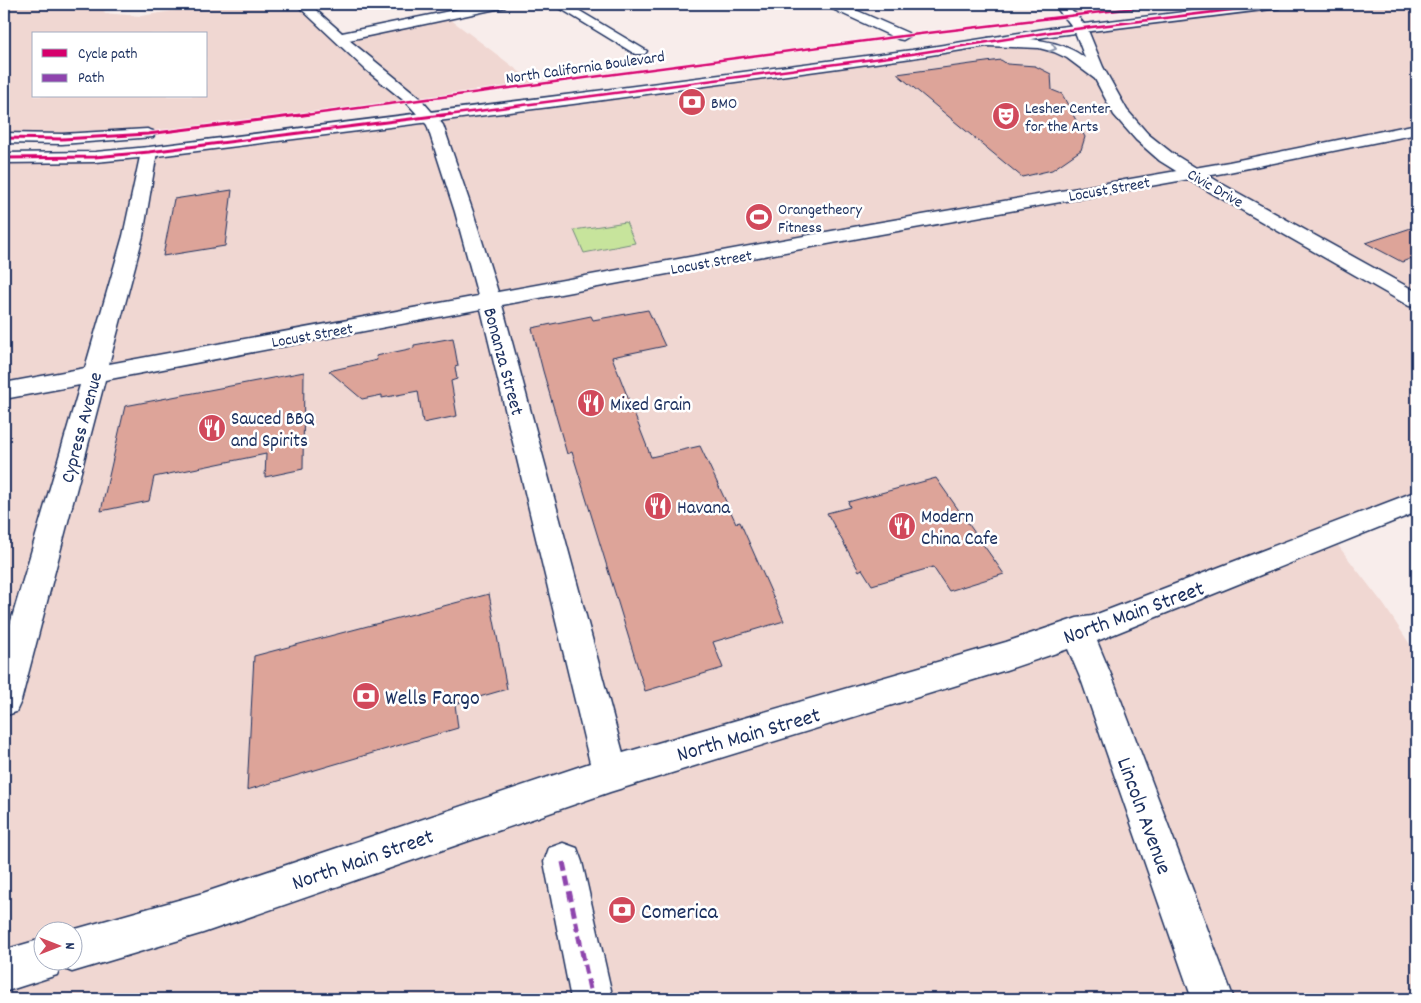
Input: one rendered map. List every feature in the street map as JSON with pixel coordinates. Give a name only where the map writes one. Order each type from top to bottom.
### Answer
[{"type":"street","name":"Bonanza Street","points":[[302,4],[338,38],[415,102],[435,125],[464,212],[490,302],[596,712],[610,774]]},
{"type":"street","points":[[338,38],[501,4]]},
{"type":"street","points":[[559,4],[640,51]]},
{"type":"street","points":[[832,4],[902,36]]},
{"type":"street","name":"Civic Drive","points":[[1060,4],[1080,28],[1096,67],[1120,112],[1142,137],[1166,157],[1417,301]]},
{"type":"street","name":"North California Boulevard","points":[[4,138],[62,139],[148,134],[415,102],[902,36],[1168,4]]},
{"type":"street","name":"North California Boulevard","points":[[4,158],[95,157],[149,152],[729,78],[1080,28],[1279,4]]},
{"type":"street","points":[[988,42],[1033,44],[1059,49],[1069,53],[1103,79]]},
{"type":"street","name":"Locust Street","points":[[4,391],[870,230],[1191,173],[1417,129]]},
{"type":"street","name":"Cypress Avenue","points":[[4,701],[136,225],[149,152]]},
{"type":"street","name":"North Main Street","points":[[82,948],[203,913],[610,774],[1006,656],[1077,632],[1094,629],[1417,501]]},
{"type":"street","name":"Lincoln Avenue","points":[[1077,632],[1098,682],[1213,999]]},
{"type":"street","points":[[563,862],[592,999]]},
{"type":"street","points":[[4,971],[32,963]]},
{"type":"shaded area","points":[[4,4],[114,4],[102,13],[141,16],[216,4],[302,4],[338,38],[446,16],[537,85],[148,134],[62,139],[4,138]]},
{"type":"shaded area","points":[[1060,4],[1168,4],[1070,16]]},
{"type":"shaded area","points":[[1279,4],[1417,4],[1417,501],[1330,535],[1384,605],[1417,655],[1417,999],[4,999],[4,158],[95,157],[988,42],[1049,46],[1102,78],[1080,28]]},
{"type":"green space","points":[[626,222],[635,243],[584,253],[574,230]]},
{"type":"building","name":"Lesher Center for the Arts","points":[[1001,60],[1007,64],[1035,66],[1051,74],[1052,90],[1062,94],[1085,137],[1081,150],[1052,170],[1022,177],[897,74]]},
{"type":"building","points":[[232,190],[225,246],[163,256],[174,199]]},
{"type":"building","points":[[1417,226],[1417,256],[1402,262],[1366,243]]},
{"type":"building","points":[[648,310],[665,346],[612,357],[651,457],[700,446],[736,523],[740,522],[784,621],[713,642],[723,668],[645,691],[572,452],[567,454],[532,328],[591,316],[593,320]]},
{"type":"building","points":[[453,338],[458,366],[455,367],[457,379],[451,381],[457,416],[423,423],[418,391],[382,398],[382,395],[362,399],[329,371],[377,360],[376,356],[414,348],[414,345]]},
{"type":"building","name":"Sauced BBQ and Spirits","points":[[304,372],[303,469],[265,477],[266,454],[154,477],[149,501],[101,511],[125,406]]},
{"type":"building","name":"Modern China Cafe","points":[[936,478],[1004,574],[949,591],[933,567],[872,585],[862,569],[859,571],[827,513],[850,507],[848,502]]},
{"type":"building","name":"Wells Fargo","points":[[489,594],[507,689],[455,704],[458,728],[247,790],[254,656]]},
{"type":"marked path","points":[[563,862],[592,999]]},
{"type":"cycle path","points":[[4,138],[62,139],[148,134],[442,98],[903,36],[1168,4]]},
{"type":"cycle path","points":[[4,158],[95,157],[149,152],[581,98],[912,54],[1051,32],[1279,4]]},
{"type":"place","name":"BMO","points":[[692,102]]},
{"type":"place","name":"Lesher Center for the Arts","points":[[1006,116]]},
{"type":"place","name":"Orangetheory Fitness","points":[[759,217]]},
{"type":"place","name":"Mixed Grain","points":[[591,403]]},
{"type":"place","name":"Sauced BBQ and Spirits","points":[[212,428]]},
{"type":"place","name":"Havana","points":[[658,506]]},
{"type":"place","name":"Modern China Cafe","points":[[902,526]]},
{"type":"place","name":"Wells Fargo","points":[[366,696]]},
{"type":"place","name":"Comerica","points":[[622,910]]}]
